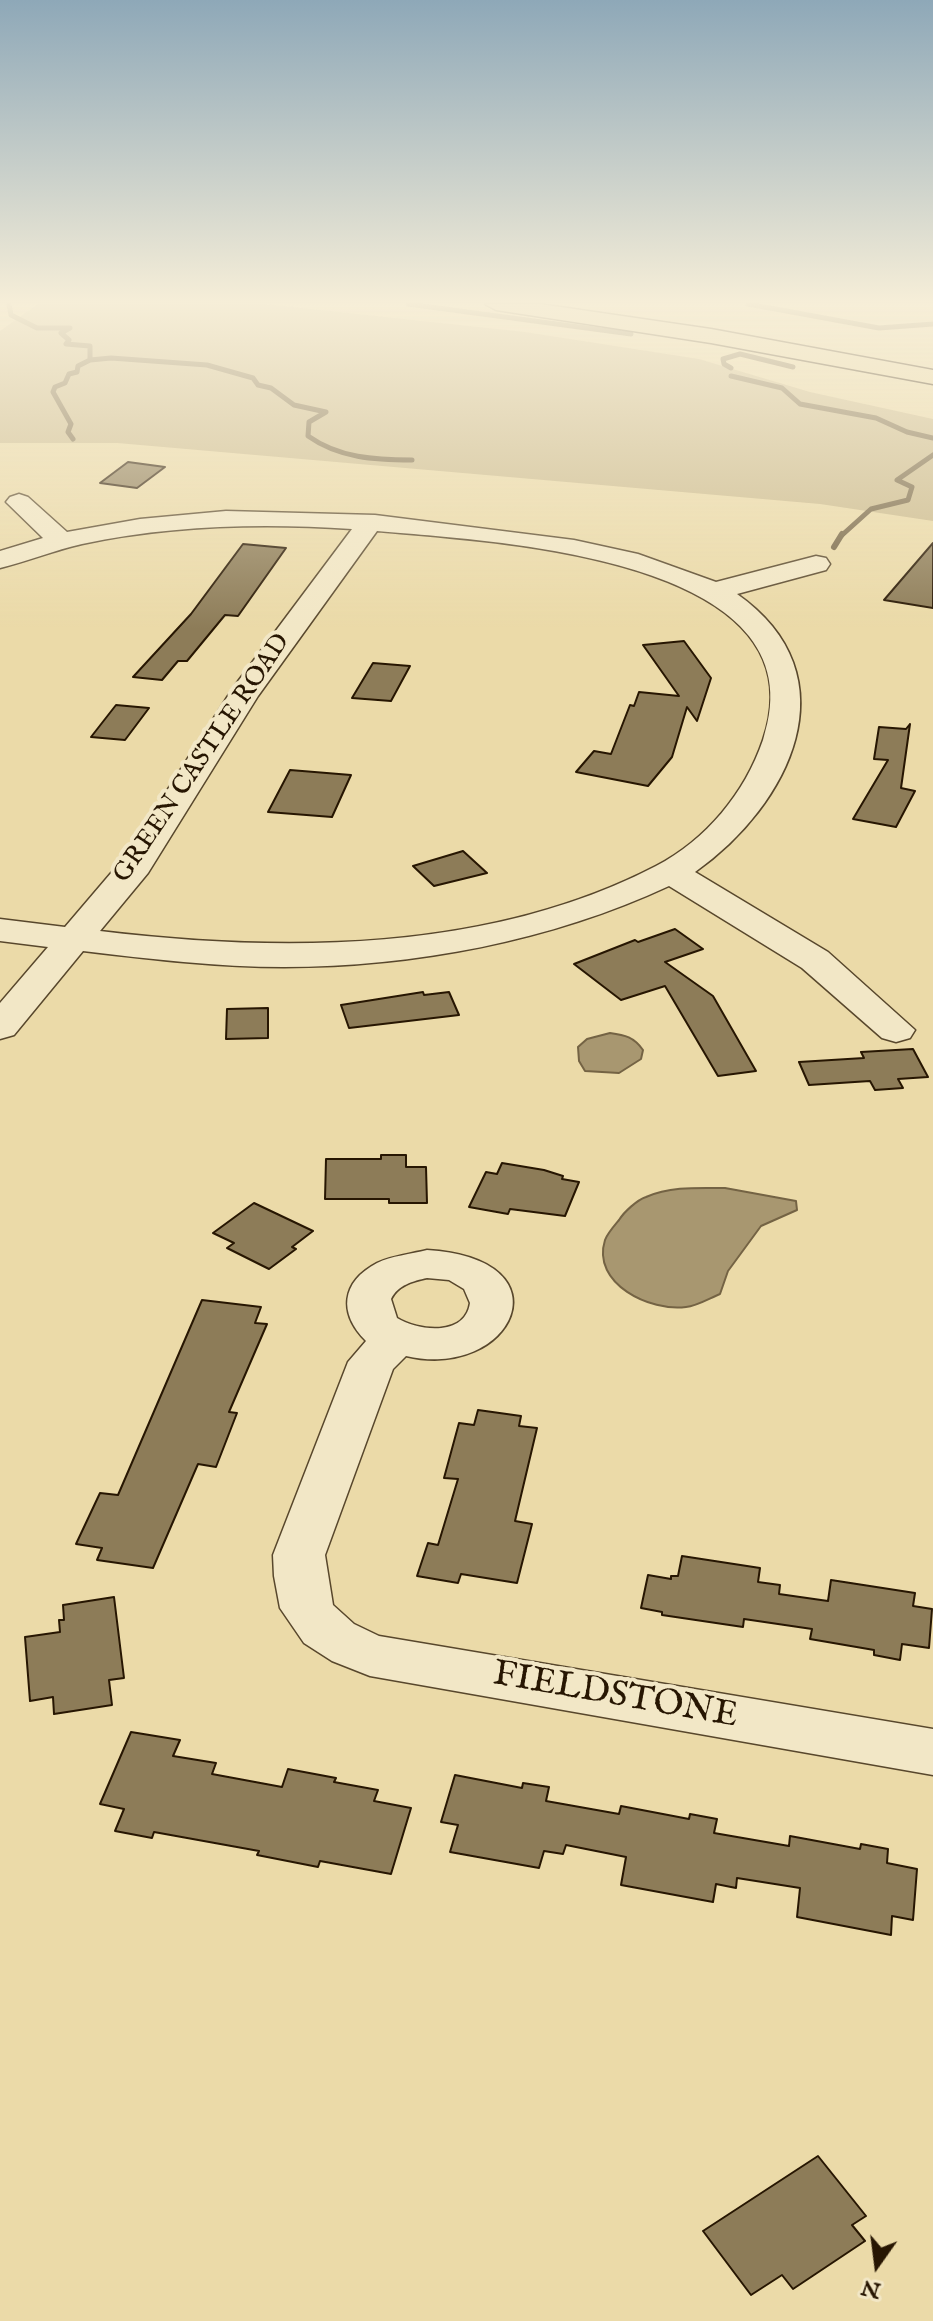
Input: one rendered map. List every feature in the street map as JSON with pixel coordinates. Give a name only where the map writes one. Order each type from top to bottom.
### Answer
[{"type":"street","points":[[19,502],[62,542]]},
{"type":"street","points":[[0,560],[62,542],[150,527],[223,519],[370,523],[575,547],[664,572],[722,596],[760,631],[783,671],[786,708],[776,754],[748,804],[704,847],[671,872],[618,895],[522,925],[404,947],[286,956],[185,952],[0,930]]},
{"type":"street","name":"GREEN CASTLE ROAD","points":[[0,1027],[136,866],[244,694],[370,523]]},
{"type":"street","points":[[712,592],[816,564]]},
{"type":"street","points":[[671,872],[815,960],[896,1030]]},
{"type":"street","name":"FIELDSTONE","points":[[396,1339],[372,1362],[299,1555],[299,1586],[303,1606],[337,1641],[370,1655],[933,1752]]},
{"type":"shaded area","points":[[0,412],[903,412],[933,419],[933,521],[820,504],[117,443],[0,443]]},
{"type":"shaded area","points":[[610,1033],[633,1039],[643,1050],[641,1059],[619,1073],[585,1071],[579,1061],[578,1047],[587,1039]]},
{"type":"shaded area","points":[[725,1188],[796,1201],[797,1210],[761,1226],[728,1271],[720,1294],[699,1304],[672,1307],[641,1300],[615,1282],[603,1256],[605,1240],[631,1207],[642,1199],[665,1191]]},
{"type":"building","points":[[128,462],[165,467],[137,488],[100,483]]},
{"type":"building","points":[[933,543],[933,608],[884,600]]},
{"type":"building","points":[[243,544],[286,548],[238,616],[225,615],[187,661],[178,661],[162,680],[133,677],[191,614]]},
{"type":"building","points":[[684,641],[711,678],[697,721],[687,707],[672,757],[648,786],[576,772],[594,751],[611,754],[630,705],[634,706],[639,692],[679,696],[643,645]]},
{"type":"building","points":[[373,663],[410,666],[391,701],[352,698]]},
{"type":"building","points":[[116,705],[149,708],[125,740],[91,737]]},
{"type":"building","points":[[910,724],[901,788],[915,791],[896,827],[853,819],[888,760],[874,759],[879,727],[906,729]]},
{"type":"building","points":[[290,770],[351,775],[332,817],[268,812]]},
{"type":"building","points":[[463,851],[487,873],[434,886],[413,866]]},
{"type":"building","points":[[675,929],[703,949],[665,962],[713,996],[756,1071],[718,1076],[665,986],[621,1000],[574,964],[635,940],[638,942]]},
{"type":"building","points":[[423,992],[424,995],[449,992],[459,1015],[349,1028],[341,1005]]},
{"type":"building","points":[[268,1008],[268,1038],[226,1039],[227,1009]]},
{"type":"building","points":[[913,1049],[928,1077],[898,1079],[903,1088],[875,1090],[870,1081],[809,1085],[799,1062],[864,1058],[861,1052]]},
{"type":"building","points":[[381,1155],[406,1155],[406,1167],[426,1167],[427,1203],[389,1203],[389,1199],[325,1199],[326,1159],[381,1159]]},
{"type":"building","points":[[502,1163],[544,1170],[563,1176],[562,1179],[579,1182],[565,1216],[510,1209],[508,1214],[469,1207],[486,1172],[497,1174]]},
{"type":"building","points":[[254,1203],[313,1231],[292,1247],[296,1249],[269,1269],[227,1248],[234,1243],[213,1233]]},
{"type":"building","points":[[202,1300],[261,1307],[255,1323],[267,1324],[229,1412],[237,1413],[216,1467],[198,1464],[153,1568],[97,1560],[102,1548],[76,1544],[100,1493],[118,1495]]},
{"type":"building","points":[[478,1410],[521,1416],[519,1426],[537,1428],[515,1521],[532,1524],[517,1583],[461,1574],[458,1583],[417,1576],[428,1543],[438,1545],[458,1479],[444,1478],[459,1423],[474,1425]]},
{"type":"building","points":[[682,1556],[760,1568],[758,1582],[780,1585],[779,1594],[828,1601],[831,1580],[915,1593],[913,1606],[932,1609],[929,1648],[902,1644],[900,1660],[874,1655],[874,1650],[810,1639],[812,1629],[744,1619],[743,1627],[662,1615],[662,1612],[641,1608],[648,1575],[671,1579],[671,1576],[678,1576]]},
{"type":"building","points":[[114,1597],[124,1678],[109,1680],[112,1705],[54,1714],[53,1697],[30,1701],[25,1637],[60,1632],[59,1620],[64,1620],[63,1605]]},
{"type":"building","points":[[131,1732],[180,1740],[173,1756],[216,1763],[212,1774],[282,1787],[288,1769],[378,1790],[374,1801],[411,1808],[391,1874],[320,1861],[318,1867],[257,1855],[259,1851],[154,1832],[152,1838],[115,1831],[124,1809],[100,1804]]},
{"type":"building","points":[[455,1775],[522,1788],[523,1783],[549,1787],[546,1801],[619,1814],[621,1806],[689,1819],[690,1814],[717,1819],[714,1833],[789,1846],[790,1836],[860,1849],[861,1844],[888,1849],[887,1863],[917,1869],[913,1920],[892,1916],[891,1935],[797,1917],[800,1888],[737,1878],[736,1888],[716,1884],[713,1902],[621,1885],[626,1857],[566,1845],[563,1854],[544,1851],[539,1868],[450,1852],[458,1825],[441,1822]]},
{"type":"building","points":[[818,2156],[866,2216],[852,2225],[865,2241],[793,2289],[782,2275],[751,2295],[703,2231]]},
{"type":"waterway","points":[[64,412],[71,424],[68,432],[73,439]]},
{"type":"waterway","points":[[325,412],[309,422],[308,436],[320,443],[358,456],[412,460]]},
{"type":"waterway","points":[[845,412],[876,418],[907,432],[933,438]]},
{"type":"waterway","points":[[841,536],[871,509],[908,500],[912,487],[897,480],[933,455]]},
{"type":"waterway","points":[[834,547],[842,534]]}]
